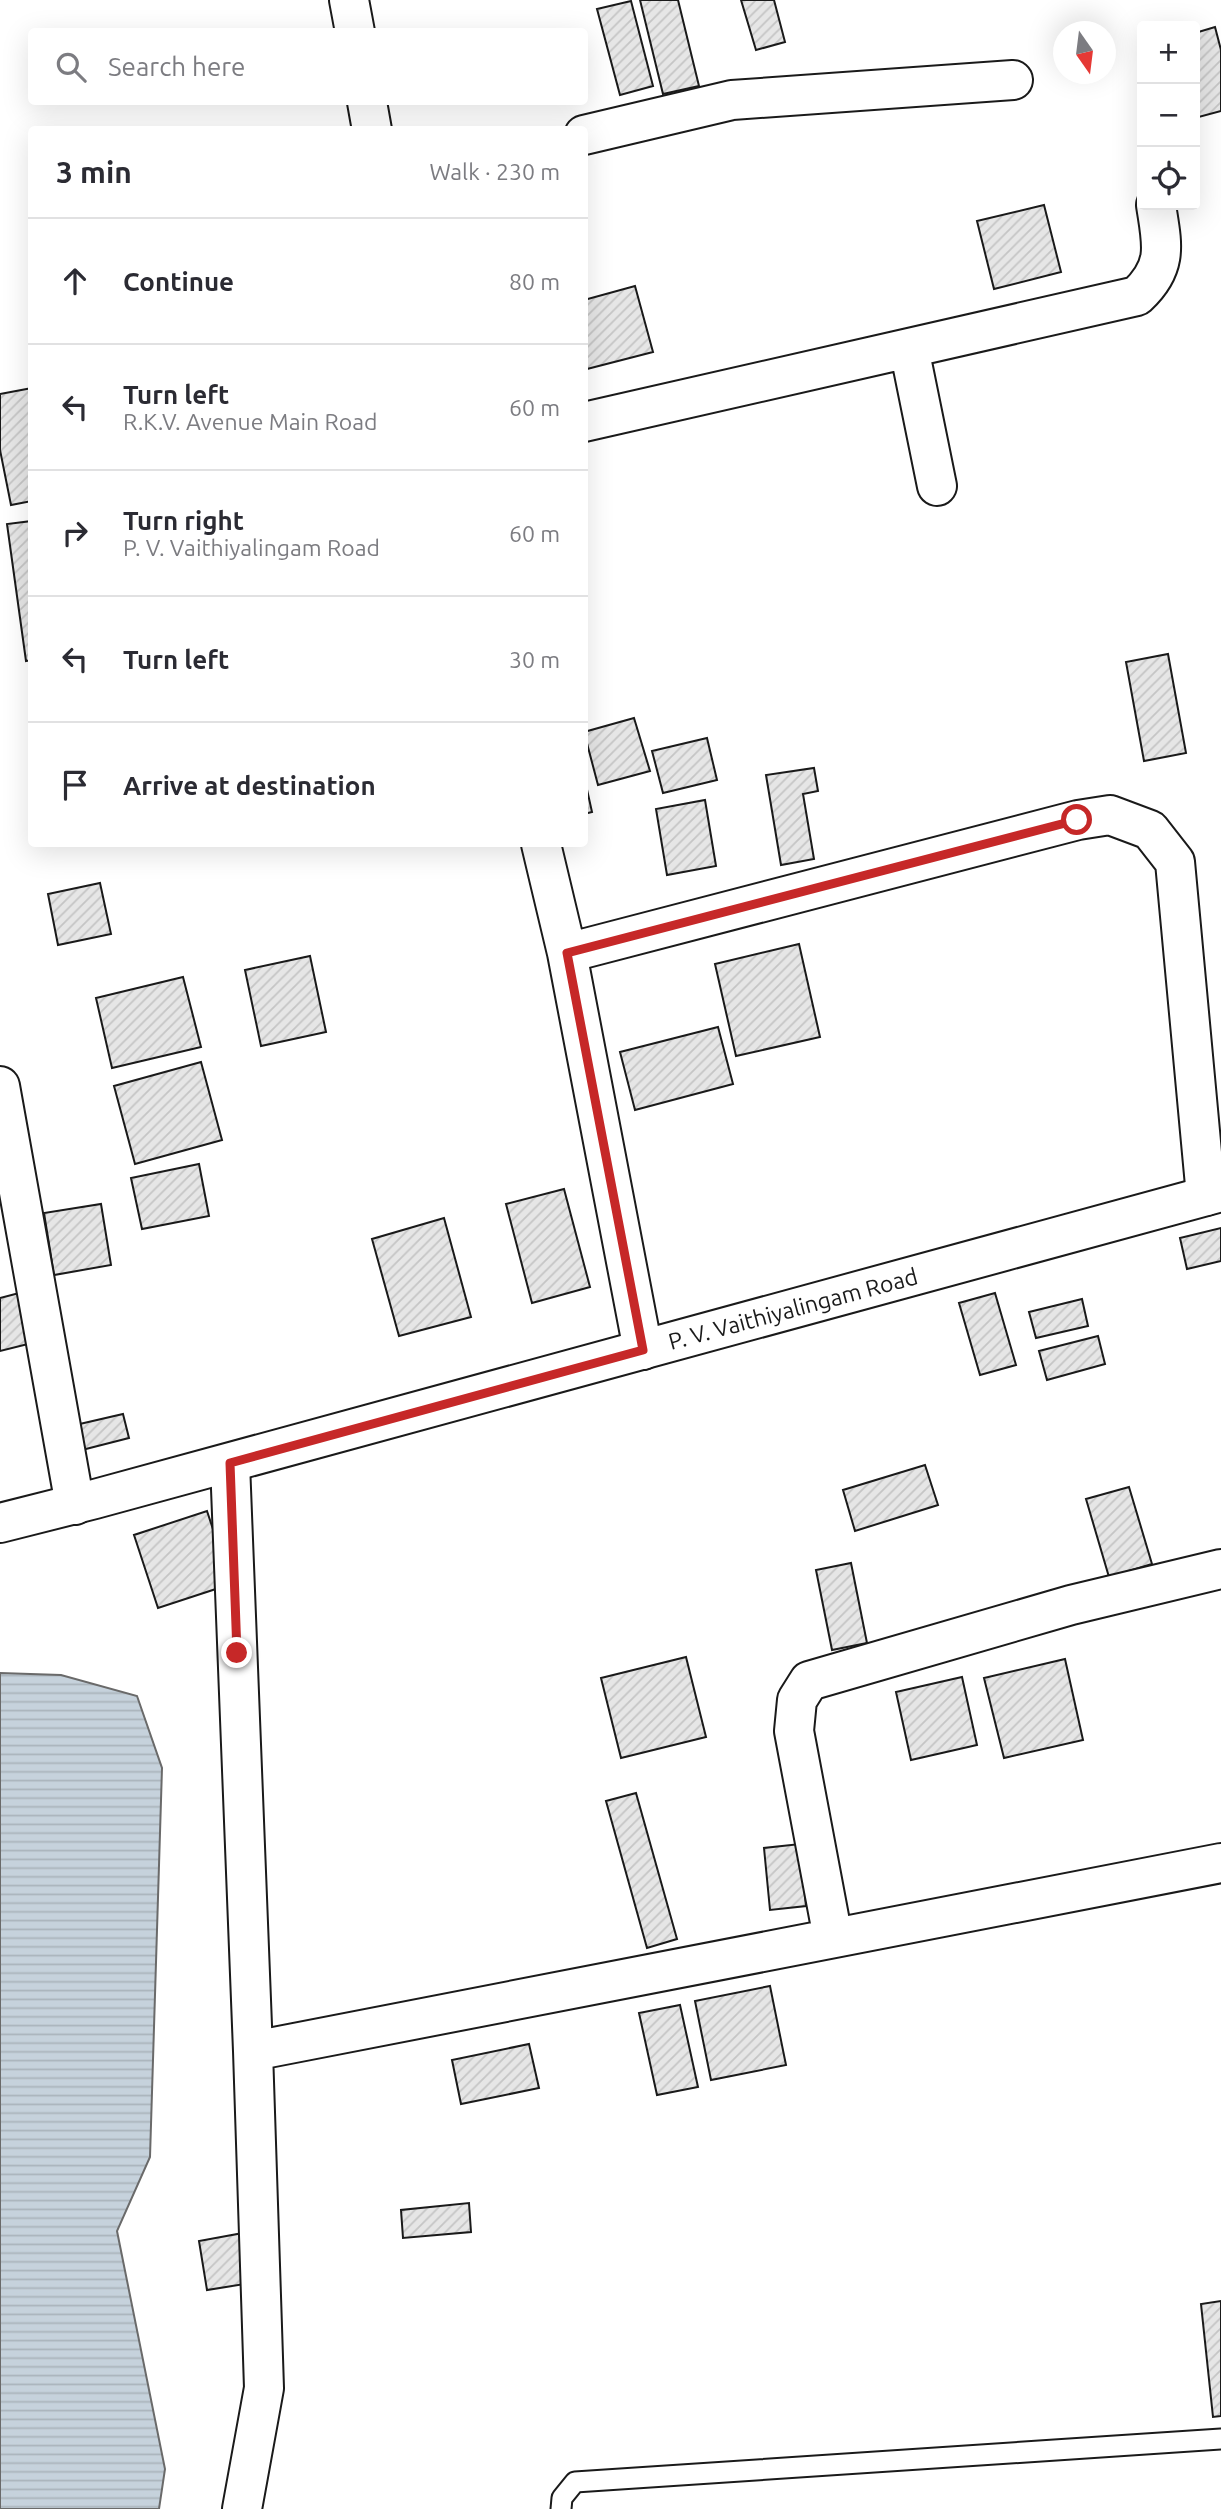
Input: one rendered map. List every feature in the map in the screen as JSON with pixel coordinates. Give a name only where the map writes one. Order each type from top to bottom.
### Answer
[{"type":"street","points":[[349,0],[354,28]]},
{"type":"street","points":[[588,134],[732,100],[1013,80]]},
{"type":"street","points":[[368,105],[371,126]]},
{"type":"street","points":[[588,421],[1137,296],[1152,282],[1163,250],[1157,210]]},
{"type":"street","points":[[909,348],[937,486]]},
{"type":"street","points":[[567,953],[1077,820],[1110,815],[1150,830],[1175,862],[1214,1194]]},
{"type":"street","points":[[542,847],[567,953],[643,1350]]},
{"type":"street","points":[[0,1086],[75,1504]]},
{"type":"street","name":"P. V. Vaithiyalingam Road","points":[[0,1523],[230,1463],[1214,1194]]},
{"type":"street","points":[[230,1463],[264,2388],[242,2509]]},
{"type":"street","points":[[833,1938],[794,1731],[797,1700],[809,1681],[1071,1605],[1221,1569]]},
{"type":"street","points":[[253,2051],[651,1988],[833,1938],[1221,1863]]},
{"type":"lane","points":[[561,2509],[562,2498],[575,2482],[1221,2439]]},
{"type":"shaded area","points":[[0,1673],[61,1675],[137,1696],[162,1768],[150,2157],[117,2231],[165,2469],[159,2509],[0,2509]]},
{"type":"building","points":[[640,0],[678,0],[699,86],[663,94]]},
{"type":"building","points":[[741,0],[774,0],[785,42],[756,50]]},
{"type":"building","points":[[631,1],[653,86],[620,95],[597,9]]},
{"type":"building","points":[[1215,27],[1221,50],[1221,111],[1200,117],[1200,84],[1200,32]]},
{"type":"building","points":[[1044,205],[1061,272],[994,289],[977,221]]},
{"type":"building","points":[[635,286],[653,352],[588,369],[588,299]]},
{"type":"building","points":[[28,389],[28,502],[11,505],[0,450],[0,394]]},
{"type":"building","points":[[28,521],[26,661],[7,524]]},
{"type":"building","points":[[1168,654],[1186,753],[1144,761],[1126,662]]},
{"type":"building","points":[[634,718],[650,771],[598,785],[588,747],[588,731]]},
{"type":"building","points":[[707,738],[717,780],[663,793],[652,751]]},
{"type":"building","points":[[814,768],[818,791],[803,794],[814,859],[781,865],[766,775]]},
{"type":"building","points":[[588,794],[592,812],[588,813]]},
{"type":"building","points":[[705,800],[716,866],[667,875],[656,809]]},
{"type":"building","points":[[100,883],[111,934],[58,945],[48,894]]},
{"type":"building","points":[[799,944],[820,1037],[736,1056],[715,964]]},
{"type":"building","points":[[310,956],[326,1032],[261,1046],[245,970]]},
{"type":"building","points":[[183,977],[201,1047],[112,1068],[96,998]]},
{"type":"building","points":[[718,1027],[733,1084],[635,1110],[620,1052]]},
{"type":"building","points":[[201,1062],[222,1140],[135,1164],[114,1086]]},
{"type":"building","points":[[199,1164],[209,1216],[142,1229],[131,1178]]},
{"type":"building","points":[[564,1189],[590,1287],[532,1303],[506,1204]]},
{"type":"building","points":[[101,1204],[111,1265],[54,1275],[44,1213]]},
{"type":"building","points":[[444,1218],[471,1317],[399,1336],[372,1239]]},
{"type":"building","points":[[1221,1228],[1221,1261],[1187,1269],[1180,1238]]},
{"type":"building","points":[[23,1292],[36,1342],[0,1351],[0,1298]]},
{"type":"building","points":[[995,1293],[1016,1365],[980,1375],[959,1303]]},
{"type":"building","points":[[1082,1299],[1088,1326],[1036,1338],[1029,1312]]},
{"type":"building","points":[[1098,1336],[1105,1364],[1047,1380],[1039,1351]]},
{"type":"building","points":[[123,1414],[129,1438],[78,1451],[71,1426]]},
{"type":"building","points":[[925,1465],[938,1505],[855,1531],[843,1490]]},
{"type":"building","points":[[1129,1487],[1152,1564],[1109,1577],[1086,1499]]},
{"type":"building","points":[[207,1511],[231,1584],[158,1608],[134,1535]]},
{"type":"building","points":[[851,1563],[867,1643],[832,1650],[816,1570]]},
{"type":"building","points":[[686,1657],[706,1737],[621,1758],[601,1678]]},
{"type":"building","points":[[1065,1659],[1083,1740],[1004,1758],[984,1678]]},
{"type":"building","points":[[962,1677],[977,1745],[911,1760],[896,1692]]},
{"type":"building","points":[[636,1793],[677,1939],[647,1948],[606,1801]]},
{"type":"building","points":[[800,1844],[806,1906],[770,1910],[764,1848]]},
{"type":"building","points":[[770,1986],[786,2065],[711,2080],[695,2001]]},
{"type":"building","points":[[680,2005],[698,2087],[657,2095],[639,2013]]},
{"type":"building","points":[[529,2044],[539,2088],[461,2104],[452,2060]]},
{"type":"building","points":[[469,2203],[471,2232],[403,2238],[401,2210]]},
{"type":"building","points":[[243,2233],[251,2283],[207,2290],[199,2241]]},
{"type":"building","points":[[1221,2301],[1221,2416],[1213,2417],[1201,2304]]},
{"type":"route","points":[[237,1653],[230,1463],[643,1350],[567,953],[1077,820]]}]
